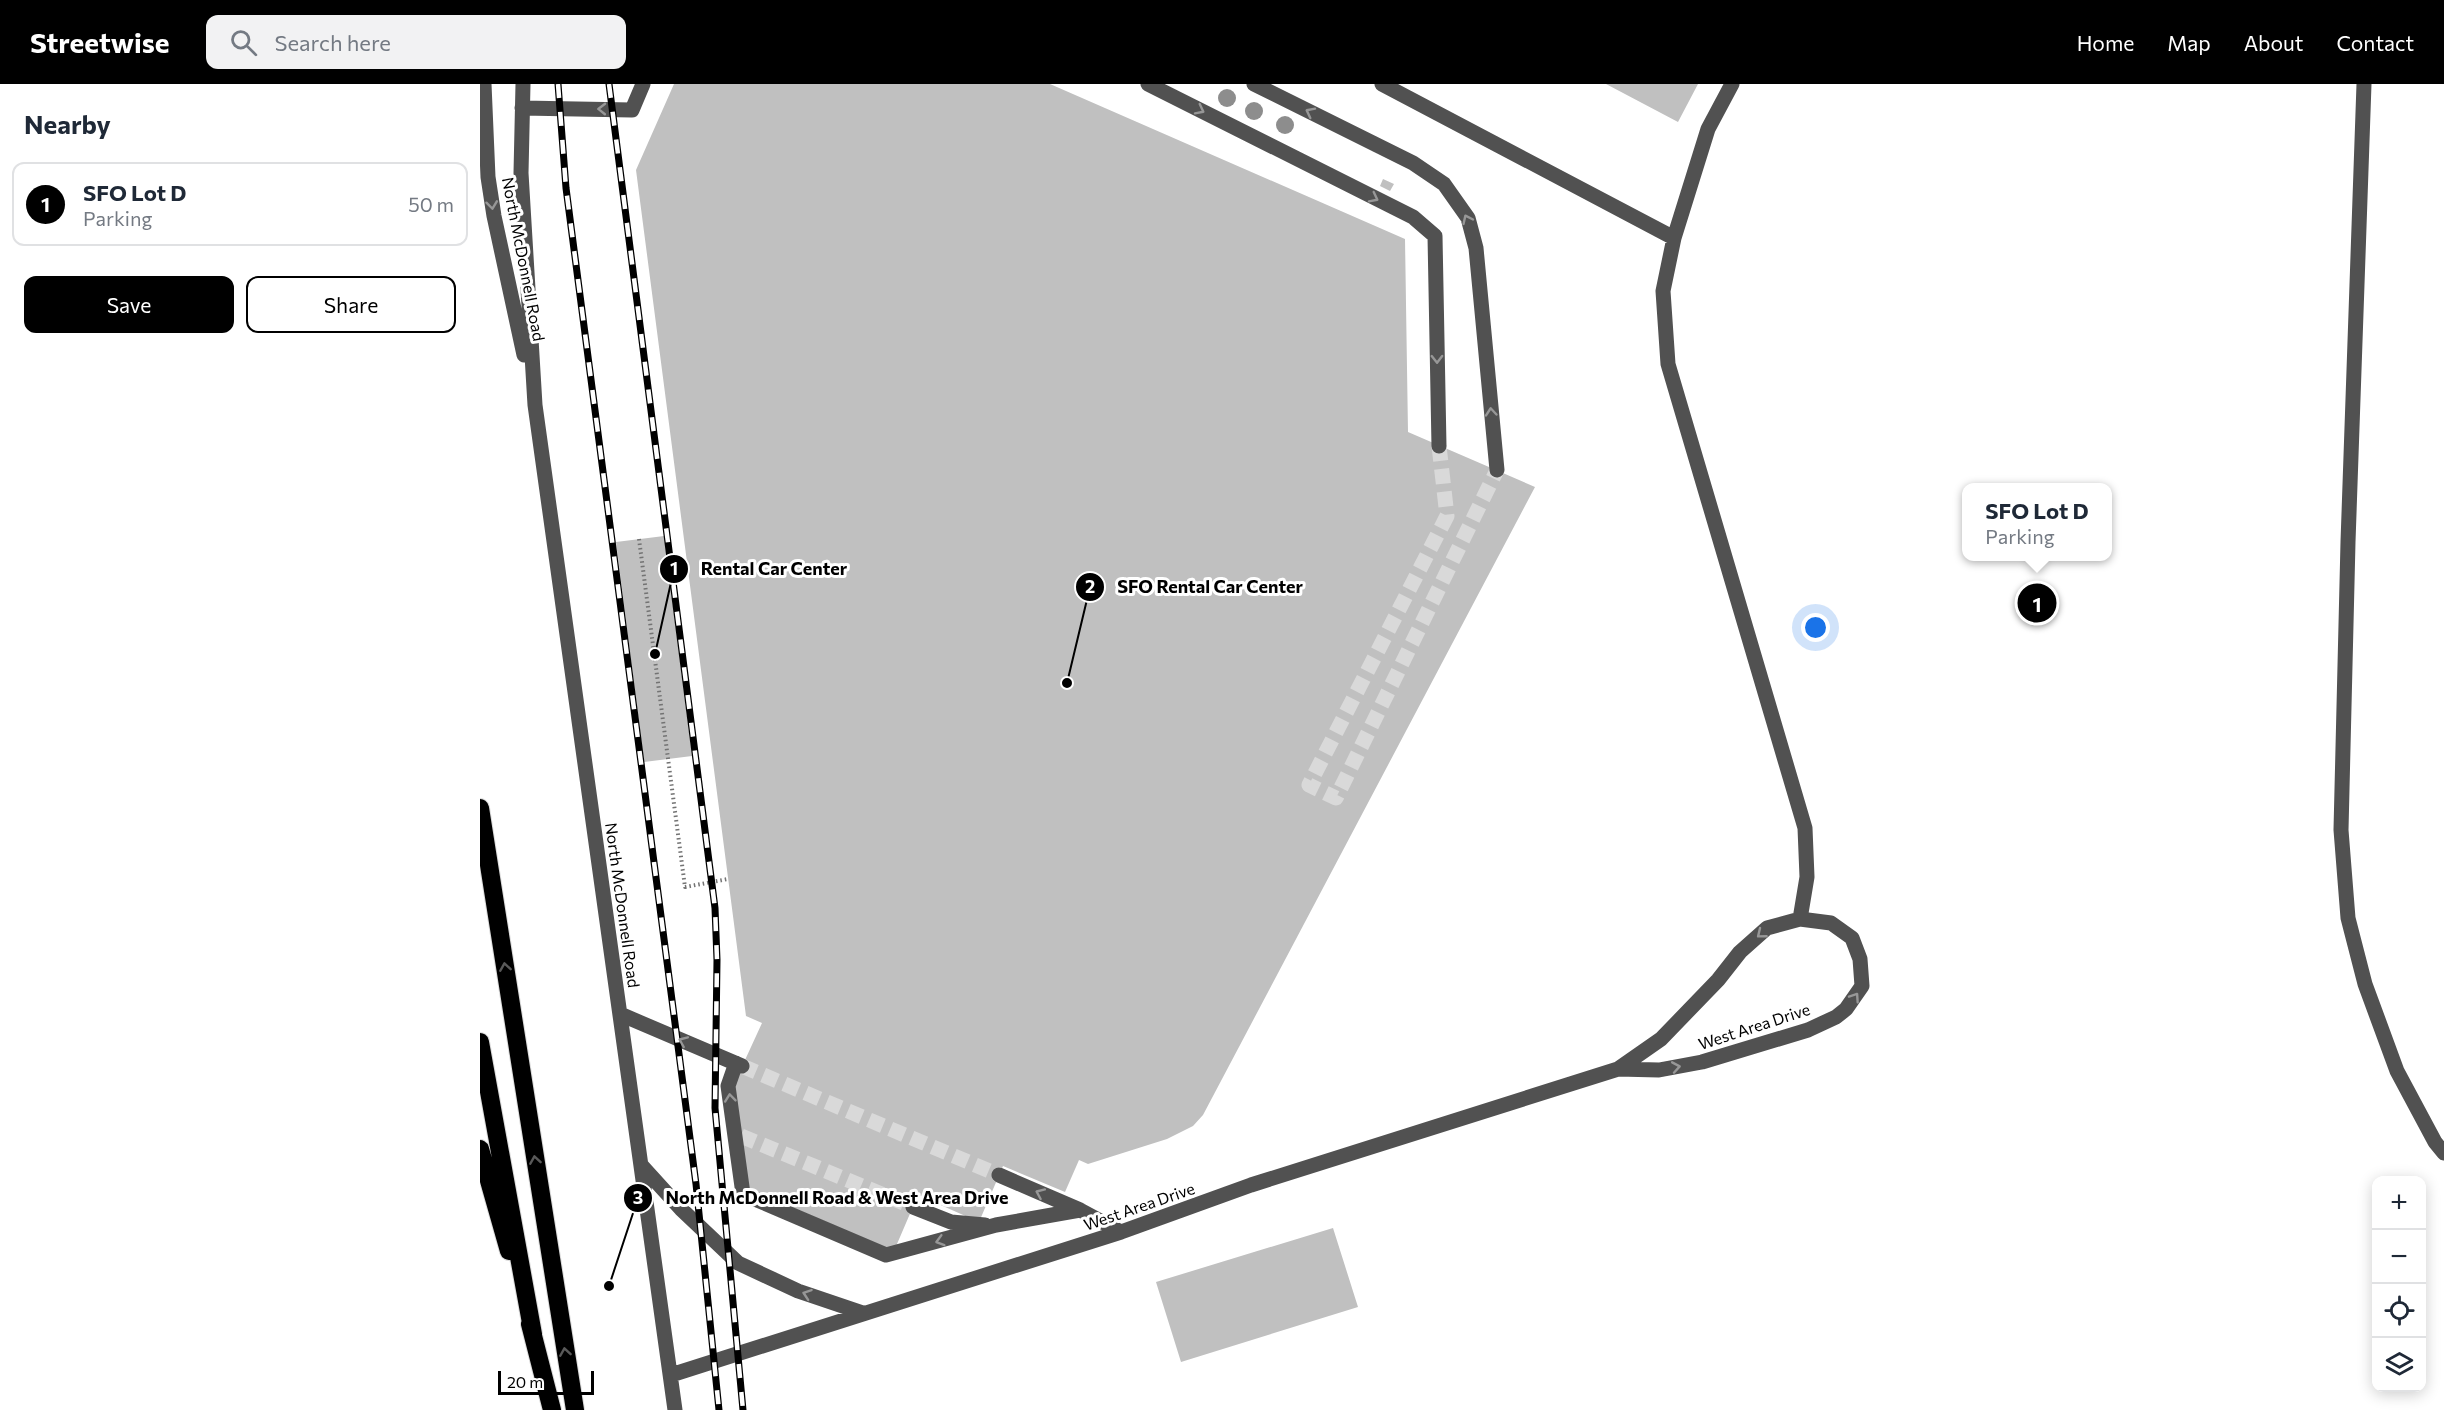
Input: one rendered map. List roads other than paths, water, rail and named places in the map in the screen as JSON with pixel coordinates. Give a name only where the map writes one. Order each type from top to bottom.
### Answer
[{"type":"highway","points":[[480,808],[575,1410]]},
{"type":"highway","points":[[480,1042],[533,1334]]},
{"type":"highway","points":[[480,1149],[533,1334],[552,1410]]},
{"type":"street","name":"North McDonnell Road","points":[[484,84],[488,177],[494,216],[535,405],[675,1410]]},
{"type":"street","name":"North McDonnell Road","points":[[523,84],[522,193],[535,405]]},
{"type":"street","points":[[522,108],[632,110],[643,84]]},
{"type":"street","points":[[1148,84],[1413,217],[1435,236],[1439,446]]},
{"type":"street","points":[[1254,84],[1413,163],[1444,184],[1468,218],[1476,248],[1497,470]]},
{"type":"street","points":[[1382,84],[1674,238]]},
{"type":"street","points":[[1732,84],[1708,129],[1674,238],[1663,291],[1668,364],[1805,828],[1807,877],[1800,919]]},
{"type":"street","points":[[2364,84],[2348,542],[2341,830],[2348,918],[2365,984],[2397,1071],[2435,1142],[2444,1153]]},
{"type":"street","name":"West Area Drive","points":[[671,1375],[1121,1232],[1251,1185],[1618,1069],[1661,1039],[1718,980],[1740,952],[1767,928],[1800,919],[1831,923],[1852,938],[1860,959],[1862,986],[1846,1009],[1836,1017],[1808,1029],[1702,1062],[1659,1070],[1618,1069]]},
{"type":"street","points":[[620,1014],[740,1065],[728,1086],[737,1134],[743,1194],[886,1255],[996,1226],[1080,1210]]},
{"type":"street","points":[[642,1166],[681,1209],[738,1263],[798,1291],[863,1313]]},
{"type":"street","points":[[999,1175],[1080,1210],[1121,1232]]},
{"type":"street","points":[[913,1207],[951,1222],[996,1226]]},
{"type":"tunnel","points":[[1439,446],[1447,516],[1309,785],[1336,798],[1497,470]]},
{"type":"tunnel","points":[[742,1066],[999,1175]]},
{"type":"tunnel","points":[[741,1136],[913,1207]]},
{"type":"railway","points":[[558,84],[566,188],[696,1184],[719,1410]]},
{"type":"railway","points":[[609,84],[715,908],[717,960],[715,1108],[743,1410]]},
{"type":"place","name":"SFO Lot D","points":[[2037,603]]},
{"type":"place","name":"Rental Car Center","points":[[655,654]]},
{"type":"place","name":"SFO Rental Car Center","points":[[1067,683]]},
{"type":"place","name":"North McDonnell Road & West Area Drive","points":[[609,1286]]}]
